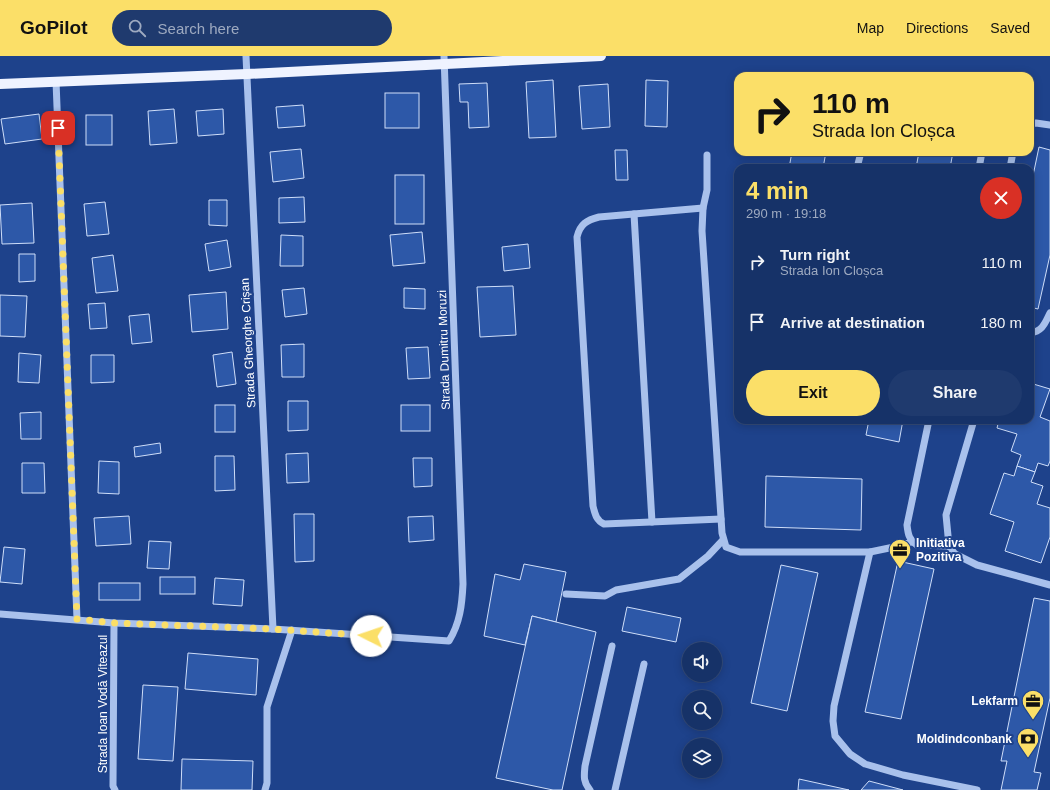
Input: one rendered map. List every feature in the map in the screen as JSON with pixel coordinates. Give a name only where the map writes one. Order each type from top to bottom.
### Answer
[{"type":"main road","points":[[0,84],[247,74],[444,60],[601,56]]},
{"type":"street","name":"Strada Gheorghe Crișan","points":[[246,56],[273,629]]},
{"type":"street","name":"Strada Dumitru Moruzi","points":[[444,60],[463,584],[461,612],[456,630],[449,641]]},
{"type":"street","points":[[56,81],[77,619]]},
{"type":"street","points":[[1034,123],[1050,125]]},
{"type":"street","points":[[707,155],[707,190],[703,208],[702,231],[721,519],[723,540],[726,547],[740,552],[870,552],[894,548],[912,542]]},
{"type":"street","points":[[703,208],[599,216],[584,223],[579,228],[577,237],[593,506],[595,515],[600,522],[604,524],[721,519]]},
{"type":"street","points":[[634,214],[652,522]]},
{"type":"street","points":[[1034,332],[1038,332],[1043,327],[1050,313]]},
{"type":"street","points":[[928,424],[907,525],[908,534],[912,542],[917,545],[949,546]]},
{"type":"street","points":[[973,424],[946,515],[949,546],[955,554],[977,565],[1050,585]]},
{"type":"street","points":[[566,594],[605,596],[616,590],[679,579],[708,556],[723,540]]},
{"type":"street","points":[[870,552],[834,706],[833,720],[835,736],[850,754],[866,764],[945,787],[977,790]]},
{"type":"street","name":"Strada Ioan Vodă Viteazul","points":[[0,614],[114,623],[292,630],[449,641]]},
{"type":"street","name":"Strada Ioan Vodă Viteazul","points":[[114,623],[114,788]]},
{"type":"street","points":[[264,790],[267,783],[267,707],[292,630]]},
{"type":"street","points":[[590,790],[585,785],[585,766],[612,646]]},
{"type":"street","points":[[615,790],[644,664]]},
{"type":"building","points":[[553,80],[556,137],[529,138],[526,82]]},
{"type":"building","points":[[646,80],[668,81],[667,127],[645,126]]},
{"type":"building","points":[[487,83],[489,127],[469,128],[468,102],[460,102],[459,84]]},
{"type":"building","points":[[608,84],[610,127],[582,129],[579,86]]},
{"type":"building","points":[[385,93],[419,93],[419,128],[385,128]]},
{"type":"building","points":[[303,105],[305,126],[278,128],[276,107]]},
{"type":"building","points":[[174,109],[177,143],[150,145],[148,111]]},
{"type":"building","points":[[223,109],[224,134],[198,136],[196,111]]},
{"type":"building","points":[[39,114],[42,139],[5,144],[1,119]]},
{"type":"building","points":[[86,115],[112,115],[112,145],[86,145]]},
{"type":"building","points":[[1039,147],[1050,150],[1050,255],[1038,309],[1034,308],[1034,171]]},
{"type":"building","points":[[301,149],[304,178],[273,182],[270,152]]},
{"type":"building","points":[[615,150],[627,150],[628,180],[616,180]]},
{"type":"building","points":[[791,156],[825,156],[824,164],[790,164]]},
{"type":"building","points":[[918,156],[952,156],[951,164],[917,164]]},
{"type":"building","points":[[395,175],[424,175],[424,224],[395,224]]},
{"type":"building","points":[[304,197],[305,222],[279,223],[279,198]]},
{"type":"building","points":[[209,200],[227,200],[227,226],[209,225]]},
{"type":"building","points":[[105,202],[109,234],[87,236],[84,204]]},
{"type":"building","points":[[32,203],[34,243],[2,244],[0,205]]},
{"type":"building","points":[[422,232],[425,263],[393,266],[390,235]]},
{"type":"building","points":[[281,235],[303,236],[303,266],[280,266]]},
{"type":"building","points":[[227,240],[231,267],[209,271],[205,244]]},
{"type":"building","points":[[528,244],[530,268],[504,271],[502,247]]},
{"type":"building","points":[[19,254],[35,254],[35,281],[19,282]]},
{"type":"building","points":[[113,255],[118,291],[96,293],[92,258]]},
{"type":"building","points":[[513,286],[516,335],[480,337],[477,287]]},
{"type":"building","points":[[304,288],[307,314],[285,317],[282,290]]},
{"type":"building","points":[[404,288],[425,289],[425,309],[404,308]]},
{"type":"building","points":[[226,292],[228,329],[192,332],[189,295]]},
{"type":"building","points":[[0,295],[27,296],[25,337],[0,336]]},
{"type":"building","points":[[105,303],[107,328],[90,329],[88,304]]},
{"type":"building","points":[[149,314],[152,342],[132,344],[129,316]]},
{"type":"building","points":[[304,344],[304,377],[282,377],[281,345]]},
{"type":"building","points":[[428,347],[430,378],[408,379],[406,348]]},
{"type":"building","points":[[232,352],[236,384],[217,387],[213,355]]},
{"type":"building","points":[[19,353],[41,355],[39,383],[18,382]]},
{"type":"building","points":[[91,355],[114,355],[114,382],[91,383]]},
{"type":"building","points":[[1034,384],[1050,389],[1040,417],[1050,421],[1050,461],[1048,466],[1038,463],[1035,472],[1017,466],[1021,455],[1011,451],[1017,434],[997,428],[998,424],[1034,424]]},
{"type":"building","points":[[288,401],[308,401],[308,430],[288,431]]},
{"type":"building","points":[[215,405],[235,405],[235,432],[215,432]]},
{"type":"building","points":[[401,405],[430,405],[430,431],[401,431]]},
{"type":"building","points":[[41,412],[41,439],[21,439],[20,413]]},
{"type":"building","points":[[868,424],[902,424],[899,442],[866,435]]},
{"type":"building","points":[[160,443],[161,453],[135,457],[134,447]]},
{"type":"building","points":[[308,453],[309,482],[287,483],[286,454]]},
{"type":"building","points":[[215,456],[234,456],[235,490],[215,491]]},
{"type":"building","points":[[413,458],[432,458],[432,486],[414,487]]},
{"type":"building","points":[[99,461],[119,462],[119,494],[98,493]]},
{"type":"building","points":[[22,463],[44,463],[45,493],[22,493]]},
{"type":"building","points":[[1017,466],[1035,472],[1031,482],[1043,486],[1037,504],[1050,508],[1050,537],[1041,563],[1005,551],[1014,522],[990,514],[1004,473],[1014,476]]},
{"type":"building","points":[[766,476],[862,479],[861,530],[765,527]]},
{"type":"building","points":[[294,514],[314,514],[314,561],[295,562]]},
{"type":"building","points":[[129,516],[131,544],[96,546],[94,518]]},
{"type":"building","points":[[433,516],[434,540],[409,542],[408,517]]},
{"type":"building","points":[[149,541],[171,542],[169,569],[147,568]]},
{"type":"building","points":[[4,547],[25,549],[22,584],[0,582]]},
{"type":"building","points":[[898,561],[934,569],[901,719],[865,712]]},
{"type":"building","points":[[524,564],[566,572],[556,622],[532,616],[525,645],[484,636],[495,574],[520,580]]},
{"type":"building","points":[[781,565],[818,573],[787,711],[751,703]]},
{"type":"building","points":[[160,577],[195,577],[195,594],[160,594]]},
{"type":"building","points":[[215,578],[244,580],[242,606],[213,604]]},
{"type":"building","points":[[99,583],[140,583],[140,600],[99,600]]},
{"type":"building","points":[[1034,598],[1050,601],[1050,698],[1034,772],[1041,773],[1037,790],[1001,790],[1007,761],[1001,761]]},
{"type":"building","points":[[627,607],[681,618],[676,642],[622,631]]},
{"type":"building","points":[[532,616],[596,632],[562,790],[553,790],[496,778]]},
{"type":"building","points":[[188,653],[258,659],[256,695],[185,689]]},
{"type":"building","points":[[143,685],[178,687],[173,761],[138,759]]},
{"type":"building","points":[[182,759],[253,761],[252,790],[181,790]]},
{"type":"building","points":[[799,779],[849,790],[798,790]]},
{"type":"building","points":[[869,781],[903,790],[861,790]]},
{"type":"place","name":"Initiativa Pozitiva","points":[[900,570]]},
{"type":"place","name":"Lekfarm","points":[[1033,720]]},
{"type":"place","name":"Moldindconbank","points":[[1028,758]]},
{"type":"route","points":[[58,128],[77,619],[114,623],[273,629],[371,636]]}]
